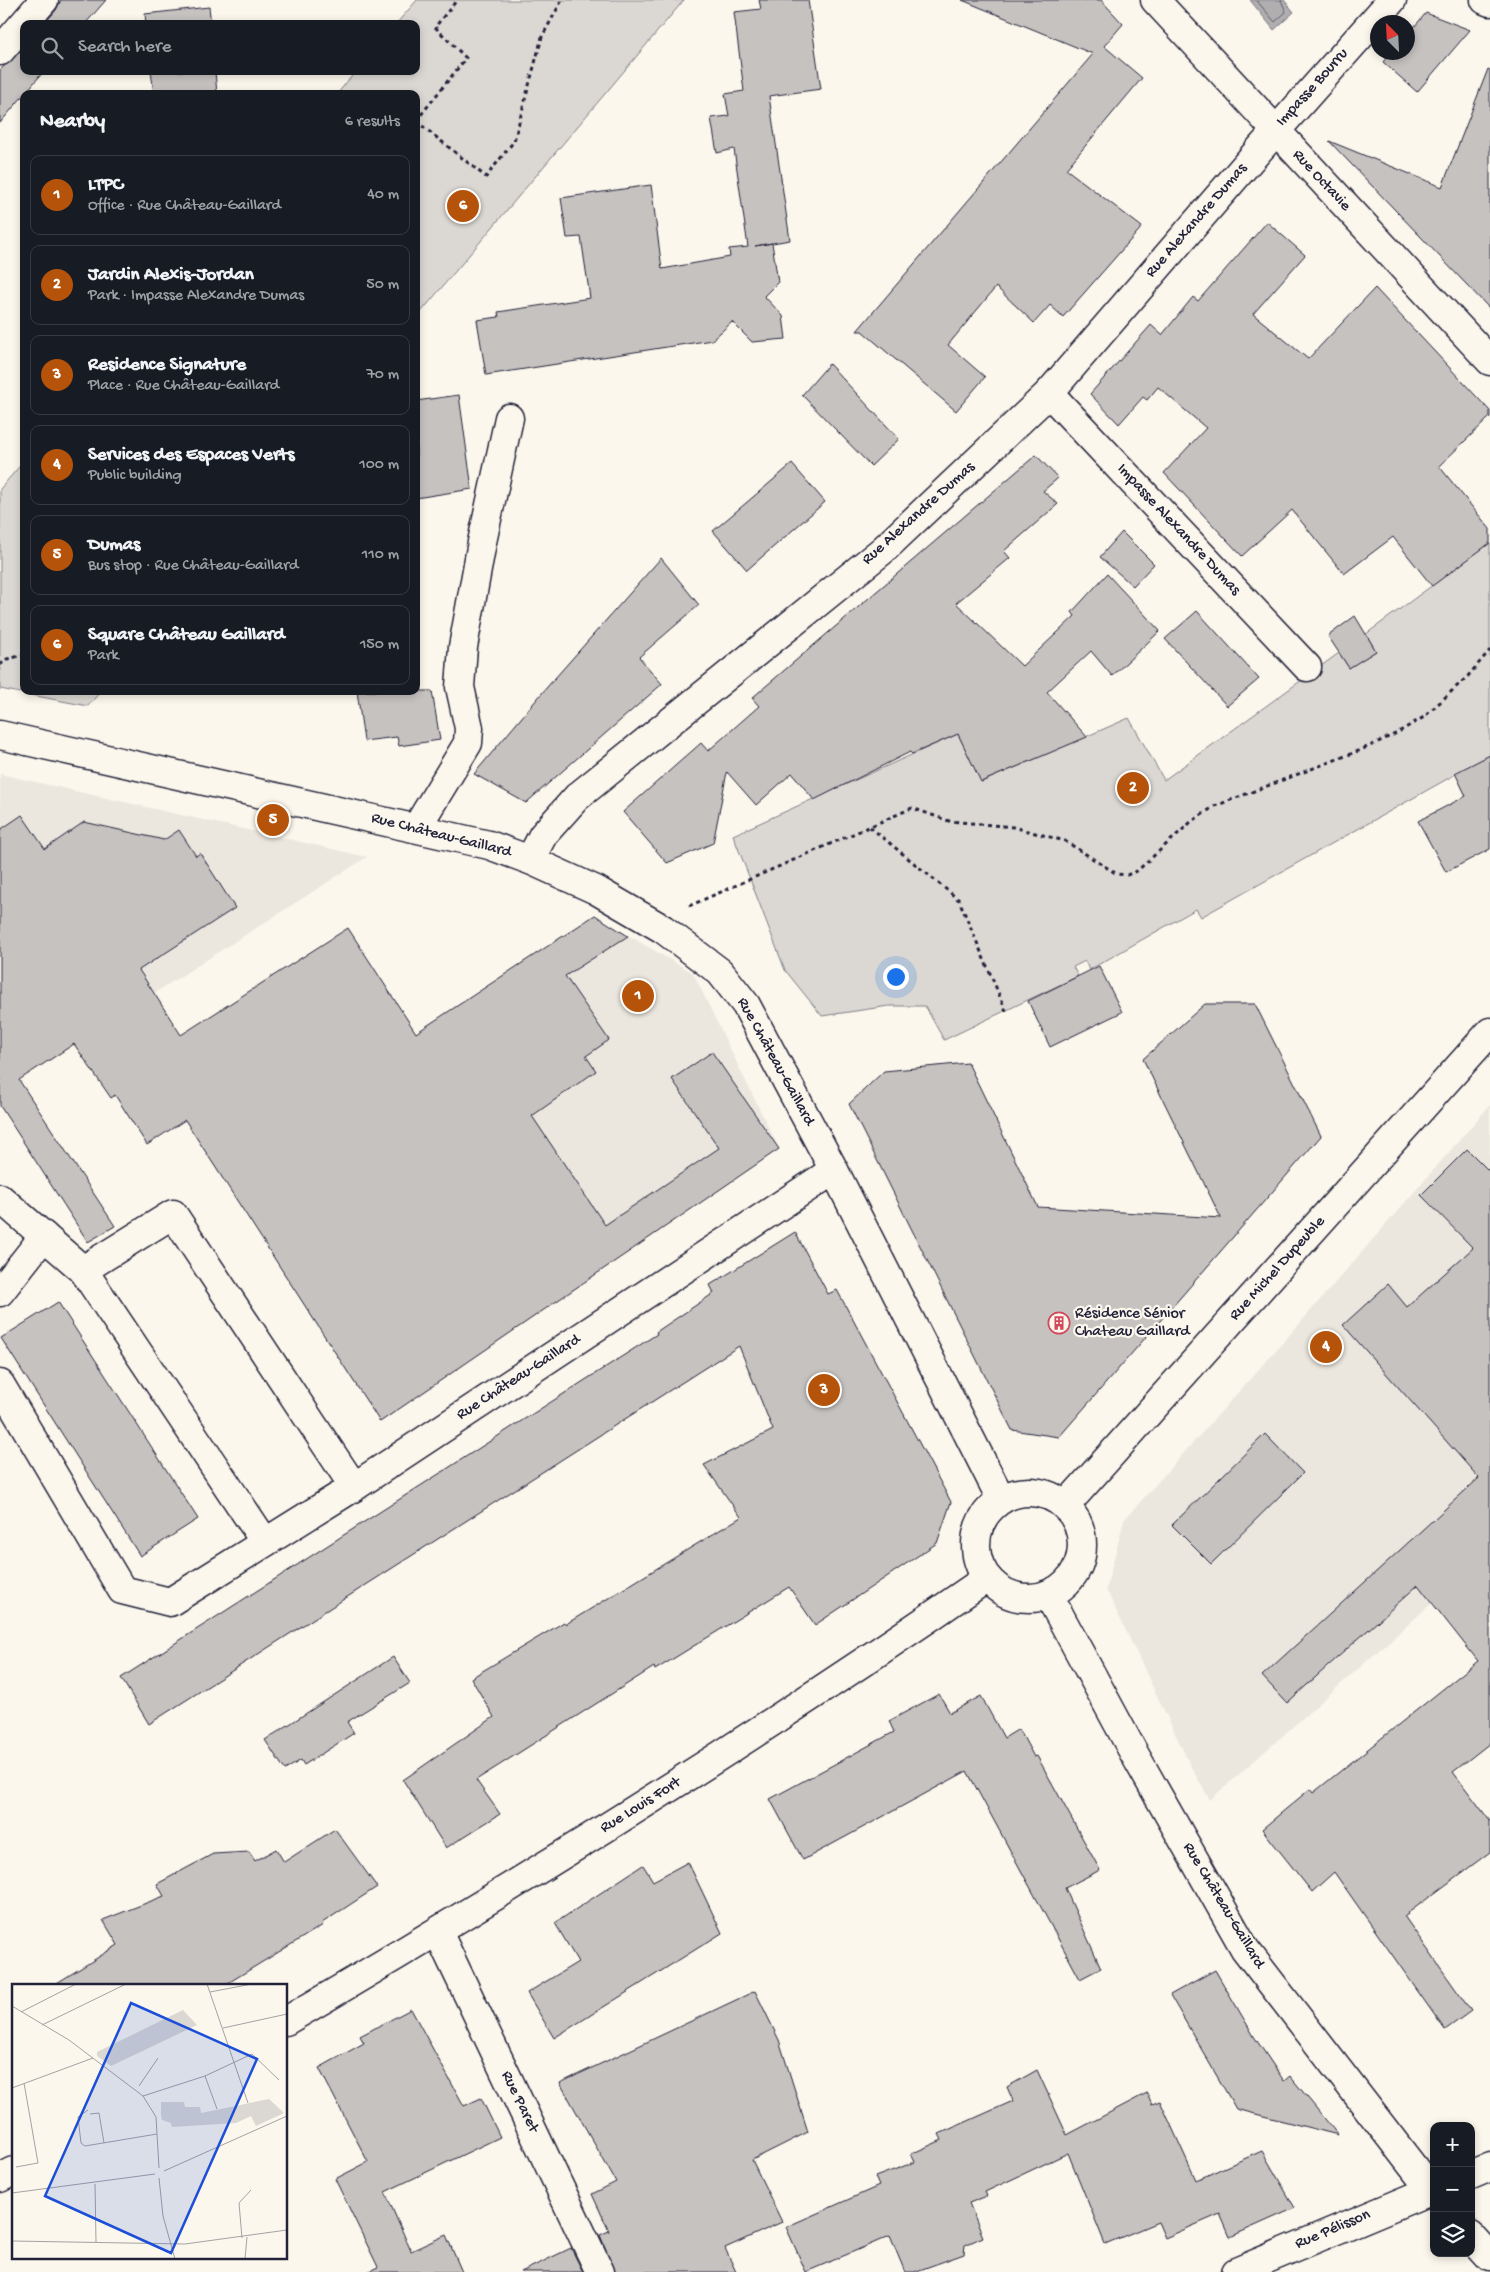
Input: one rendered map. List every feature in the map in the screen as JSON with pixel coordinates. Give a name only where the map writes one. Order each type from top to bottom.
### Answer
[{"type":"street","points":[[27,20],[44,0]]},
{"type":"street","name":"Rue Octavie","points":[[1154,0],[1490,361]]},
{"type":"street","name":"Impasse Bourru","points":[[1275,131],[1392,0]]},
{"type":"street","points":[[1485,0],[1490,2]]},
{"type":"street","points":[[0,51],[20,28]]},
{"type":"street","name":"Rue Alexandre Dumas","points":[[530,860],[543,835],[577,797],[883,550],[1049,394],[1275,131]]},
{"type":"street","name":"Impasse Alexandre Dumas","points":[[1049,394],[1306,667]]},
{"type":"street","points":[[417,827],[468,743],[470,728],[460,686],[463,647],[482,542],[509,418]]},
{"type":"street","name":"Rue Château-Gaillard","points":[[0,735],[489,844],[596,890],[663,929],[720,972],[746,1005],[834,1170],[1000,1499]]},
{"type":"street","name":"Rue Michel Dupeuble","points":[[1066,1505],[1490,1032]]},
{"type":"street","name":"Rue Château-Gaillard","points":[[0,1384],[122,1590],[170,1602],[354,1487],[834,1170]]},
{"type":"street","points":[[0,1198],[83,1270],[265,1542]]},
{"type":"street","points":[[83,1270],[173,1214],[354,1487]]},
{"type":"street","points":[[0,1292],[44,1236]]},
{"type":"street","points":[[1034,1491],[1051,1495],[1066,1505],[1077,1520],[1082,1537],[1082,1555],[1075,1571],[1064,1585],[1048,1594],[1035,1598],[1008,1594],[997,1588],[987,1578],[978,1562],[976,1545],[979,1527],[987,1512],[1000,1499],[1017,1493],[1034,1491]]},
{"type":"street","name":"Rue Louis Fort","points":[[288,2020],[438,1932],[708,1764],[987,1578]]},
{"type":"street","name":"Rue Château-Gaillard","points":[[1048,1594],[1135,1755],[1245,1949],[1430,2187]]},
{"type":"street","name":"Rue Paret","points":[[438,1932],[600,2272]]},
{"type":"street","points":[[1475,2173],[1490,2167]]},
{"type":"street","points":[[0,2178],[12,2172]]},
{"type":"street","name":"Rue Pélisson","points":[[1236,2272],[1430,2192]]},
{"type":"street","points":[[1475,2240],[1490,2257]]},
{"type":"path","points":[[420,116],[466,58],[435,27],[457,0]]},
{"type":"path","points":[[420,124],[486,177],[514,141],[542,37],[562,0]]},
{"type":"path","points":[[681,910],[912,808],[949,821],[1013,827],[1064,841],[1117,874],[1137,872],[1191,822],[1215,806],[1247,796],[1395,734],[1424,717],[1468,676],[1490,650]]},
{"type":"path","points":[[0,665],[7,659],[20,656]]},
{"type":"path","points":[[870,827],[959,900],[1006,1011]]},
{"type":"shaded area","points":[[417,0],[684,0],[420,313],[420,90],[340,90],[353,75],[420,75],[420,20],[400,20]]},
{"type":"shaded area","points":[[20,466],[20,693],[0,689],[0,489]]},
{"type":"shaded area","points":[[1490,543],[1490,755],[1201,917],[1196,909],[1089,970],[1085,961],[1073,967],[1078,976],[944,1040],[925,1006],[889,1006],[822,1016],[785,970],[733,835],[958,734],[982,782],[1129,718],[1164,780],[1339,653],[1349,668],[1376,651],[1366,634]]},
{"type":"shaded area","points":[[31,695],[98,695],[88,706]]},
{"type":"shaded area","points":[[0,774],[367,857],[0,1092]]},
{"type":"shaded area","points":[[595,916],[693,973],[779,1149],[380,1422],[214,1165]]},
{"type":"shaded area","points":[[1490,1105],[1490,1552],[1210,1800],[1192,1769],[1106,1589],[1124,1520],[1293,1331]]},
{"type":"water","points":[[1250,0],[1284,0],[1294,12],[1274,30]]},
{"type":"building","points":[[61,0],[106,0],[88,20],[47,20]]},
{"type":"building","points":[[759,0],[808,0],[821,89],[769,96],[790,240],[772,243],[778,282],[764,296],[783,316],[786,339],[752,342],[732,322],[712,340],[486,375],[477,320],[499,317],[498,312],[590,298],[581,237],[567,238],[561,198],[651,185],[662,269],[730,257],[729,249],[748,247],[734,149],[717,153],[711,118],[729,116],[725,94],[744,91],[734,12],[761,9]]},
{"type":"building","points":[[962,0],[1101,0],[1123,24],[1104,46],[1142,78],[1066,169],[1142,227],[1063,317],[1050,305],[1034,323],[996,287],[948,345],[985,377],[956,411],[862,331],[857,331],[1093,54]]},
{"type":"building","points":[[209,7],[211,20],[146,20],[145,14]]},
{"type":"building","points":[[1426,13],[1470,30],[1417,92],[1383,62],[1385,60],[1415,60],[1415,26]]},
{"type":"building","points":[[20,51],[20,75],[41,75],[28,90],[20,90],[20,99],[0,123],[0,70]]},
{"type":"building","points":[[1488,69],[1490,70],[1490,309],[1329,141],[1442,187]]},
{"type":"building","points":[[152,75],[215,75],[217,90],[153,90]]},
{"type":"building","points":[[1267,222],[1305,255],[1253,314],[1308,359],[1375,288],[1490,411],[1490,417],[1439,466],[1490,529],[1490,543],[1432,586],[1393,537],[1344,574],[1292,510],[1242,556],[1164,473],[1206,428],[1158,387],[1147,400],[1143,397],[1119,424],[1090,394],[1151,325],[1162,335],[1193,297],[1198,301]]},
{"type":"building","points":[[829,364],[899,439],[871,466],[802,395]]},
{"type":"building","points":[[459,395],[472,489],[420,497],[420,400]]},
{"type":"building","points":[[1036,455],[1058,478],[1043,491],[1058,504],[1004,551],[1010,558],[956,603],[1022,666],[1075,616],[1072,612],[1107,574],[1160,631],[1112,676],[1091,651],[1047,692],[1087,737],[981,782],[958,734],[912,754],[910,752],[814,800],[792,773],[756,805],[727,772],[713,843],[667,863],[623,812],[701,743],[708,751],[759,706],[752,698]]},
{"type":"building","points":[[792,464],[825,502],[747,570],[713,531]]},
{"type":"building","points":[[1122,532],[1154,564],[1133,586],[1100,557]]},
{"type":"building","points":[[661,558],[699,605],[639,657],[662,684],[526,803],[474,774],[548,686]]},
{"type":"building","points":[[1197,611],[1259,679],[1227,706],[1165,639]]},
{"type":"building","points":[[1355,616],[1376,651],[1349,668],[1328,636]]},
{"type":"building","points":[[420,691],[432,691],[440,740],[399,746],[397,737],[364,741],[358,695],[420,695]]},
{"type":"building","points":[[1490,755],[1490,849],[1446,872],[1418,821],[1466,796],[1455,773]]},
{"type":"building","points":[[22,815],[45,849],[84,822],[164,840],[179,830],[196,856],[200,853],[235,908],[139,970],[181,1035],[348,928],[416,1033],[595,915],[628,936],[565,976],[609,1040],[586,1056],[596,1071],[532,1116],[605,1225],[719,1148],[672,1079],[712,1052],[779,1149],[380,1422],[185,1120],[147,1145],[115,1095],[111,1098],[74,1044],[19,1080],[115,1226],[88,1242],[0,1106],[0,830]]},
{"type":"building","points":[[1099,966],[1122,1012],[1050,1047],[1028,1001]]},
{"type":"building","name":"Résidence Sénior Chateau Gaillard","points":[[1205,1004],[1255,1004],[1321,1136],[1059,1437],[1012,1430],[849,1104],[884,1071],[968,1063],[1038,1207],[1221,1218],[1143,1059]]},
{"type":"building","points":[[1467,1149],[1490,1172],[1490,1743],[1453,1772],[1490,1821],[1490,1852],[1404,1916],[1471,2011],[1445,2030],[1334,1872],[1312,1892],[1262,1829],[1310,1789],[1313,1793],[1478,1661],[1418,1585],[1287,1703],[1262,1676],[1479,1478],[1343,1325],[1388,1284],[1407,1307],[1473,1248],[1421,1195]]},
{"type":"building","points":[[795,1232],[828,1294],[837,1290],[951,1502],[937,1543],[815,1625],[789,1587],[655,1670],[654,1667],[476,1780],[500,1814],[446,1848],[403,1780],[494,1717],[471,1678],[564,1622],[566,1624],[741,1517],[704,1465],[773,1430],[739,1346],[149,1724],[121,1678],[657,1334],[656,1332],[714,1293],[710,1285]]},
{"type":"building","points":[[58,1302],[198,1519],[140,1556],[1,1338]]},
{"type":"building","points":[[1265,1434],[1303,1473],[1211,1564],[1172,1525]]},
{"type":"building","points":[[393,1657],[410,1683],[347,1722],[354,1733],[304,1765],[301,1760],[285,1770],[265,1740]]},
{"type":"building","points":[[939,1694],[950,1713],[981,1696],[1004,1738],[1019,1729],[1034,1757],[1037,1756],[1100,1870],[1065,1888],[1101,1968],[1080,1979],[967,1771],[803,1860],[770,1799],[894,1732],[889,1721]]},
{"type":"building","points":[[335,1829],[377,1887],[322,1923],[323,1925],[226,1984],[55,1984],[118,1945],[103,1920],[164,1896],[157,1884],[213,1854],[249,1852],[255,1861],[276,1849],[284,1862]]},
{"type":"building","points":[[688,1862],[722,1933],[554,2038],[527,1993],[578,1962],[555,1923],[643,1865],[653,1881]]},
{"type":"building","points":[[1215,1970],[1255,2038],[1284,2081],[1290,2076],[1338,2135],[1236,2109],[1170,1995]]},
{"type":"building","points":[[755,1991],[779,2040],[808,2132],[752,2160],[782,2222],[725,2248],[736,2272],[615,2272],[600,2235],[609,2231],[592,2194],[616,2182],[560,2083]]},
{"type":"building","points":[[411,2009],[464,2106],[481,2098],[500,2137],[385,2192],[411,2251],[446,2235],[462,2272],[367,2272],[378,2267],[335,2179],[368,2162],[319,2068],[364,2043],[360,2036]]},
{"type":"building","points":[[1037,2070],[1067,2135],[1147,2093],[1152,2104],[1160,2101],[1196,2180],[1262,2151],[1295,2208],[1230,2237],[1220,2214],[1165,2238],[1158,2222],[1105,2244],[1068,2153],[985,2192],[987,2196],[969,2203],[983,2237],[965,2245],[964,2254],[914,2272],[905,2272],[890,2236],[806,2272],[786,2227],[879,2186],[875,2177],[915,2162],[911,2154],[942,2140],[939,2134],[1013,2101],[1007,2087]]},
{"type":"building","points":[[571,2248],[583,2272],[521,2272]]},
{"type":"place","name":"Square Château Gaillard","points":[[463,206]]},
{"type":"place","name":"Jardin Alexis-Jordan","points":[[1133,788]]},
{"type":"place","name":"Dumas","points":[[273,820]]},
{"type":"place","name":"LTPC","points":[[638,996]]},
{"type":"place","name":"Résidence Sénior Chateau Gaillard","points":[[1059,1323]]},
{"type":"place","name":"Services des Espaces Verts","points":[[1326,1347]]},
{"type":"place","name":"Residence Signature","points":[[824,1390]]}]
